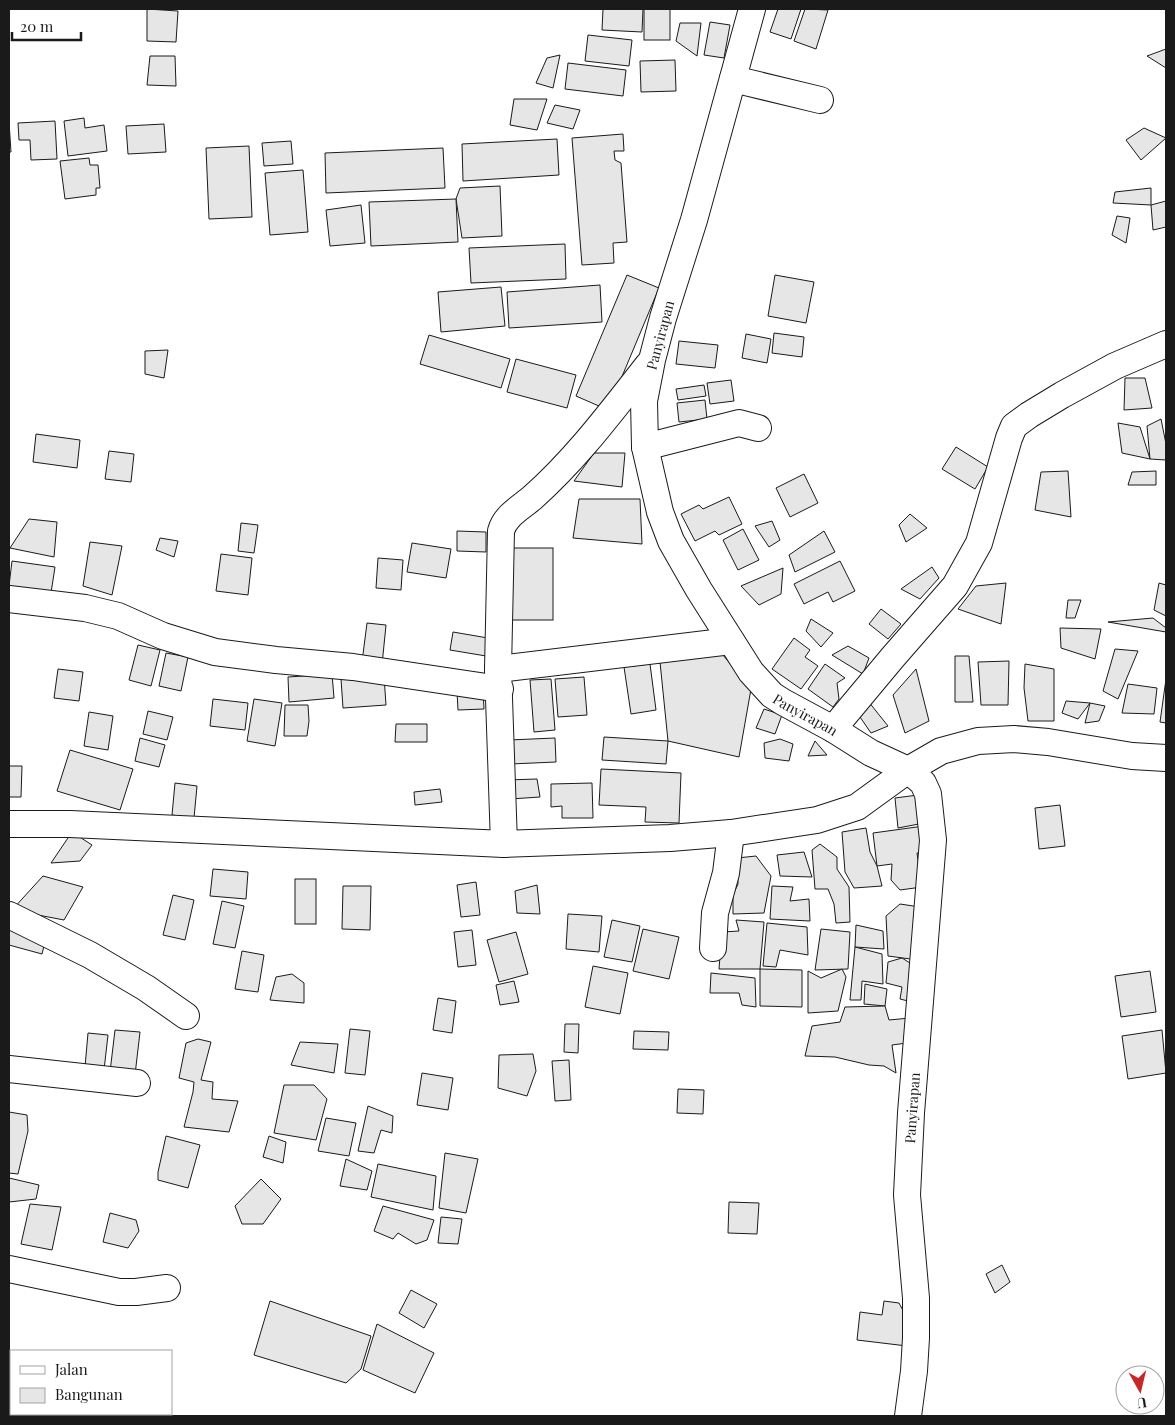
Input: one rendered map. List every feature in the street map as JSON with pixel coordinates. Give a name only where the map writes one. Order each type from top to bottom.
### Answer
[{"type":"street","name":"Panyirapan","points":[[752,9],[694,220],[663,318],[652,360],[644,401],[645,447],[660,512],[671,541],[699,590],[751,672],[772,694],[871,753],[908,770],[923,782],[926,787],[930,802],[933,840],[906,1195],[916,1298],[916,1355],[908,1416]]},
{"type":"street","points":[[732,79],[820,100]]},
{"type":"street","points":[[833,729],[892,657],[950,594],[971,560],[981,538],[1014,426],[1062,395],[1115,366],[1166,344]]},
{"type":"street","points":[[504,844],[499,679],[501,531],[505,520],[558,474],[594,435],[652,360]]},
{"type":"street","points":[[645,447],[739,423],[758,428]]},
{"type":"street","points":[[9,599],[85,608],[118,616],[163,636],[215,652],[276,660],[499,679],[731,640]]},
{"type":"street","points":[[9,824],[70,824],[504,844],[670,838],[731,833],[818,820],[857,807],[908,770],[941,751],[978,741],[1014,738],[1132,756],[1166,758]]},
{"type":"street","points":[[713,948],[715,913],[726,873],[731,833]]},
{"type":"street","points":[[9,915],[90,955],[146,988],[186,1016]]},
{"type":"street","points":[[9,1069],[137,1083]]},
{"type":"street","points":[[9,1269],[119,1292],[167,1288]]},
{"type":"building","points":[[147,9],[178,11],[176,42],[147,41]]},
{"type":"building","points":[[603,9],[643,9],[642,32],[602,30]]},
{"type":"building","points":[[644,9],[670,9],[670,40],[644,40]]},
{"type":"building","points":[[778,9],[801,9],[791,39],[770,32]]},
{"type":"building","points":[[805,9],[828,10],[816,49],[794,41]]},
{"type":"building","points":[[710,22],[730,25],[724,58],[704,55]]},
{"type":"building","points":[[680,23],[701,23],[697,56],[676,41]]},
{"type":"building","points":[[588,35],[632,40],[629,66],[585,61]]},
{"type":"building","points":[[1166,49],[1166,68],[1147,56]]},
{"type":"building","points":[[560,55],[553,88],[536,83],[547,58]]},
{"type":"building","points":[[150,56],[175,56],[176,86],[147,85]]},
{"type":"building","points":[[675,60],[676,91],[641,92],[640,61]]},
{"type":"building","points":[[568,63],[626,70],[623,96],[565,89]]},
{"type":"building","points":[[514,99],[547,99],[537,130],[510,125]]},
{"type":"building","points":[[555,105],[580,110],[573,129],[547,123]]},
{"type":"building","points":[[84,118],[85,128],[104,125],[107,151],[68,156],[64,121]]},
{"type":"building","points":[[55,121],[57,159],[31,160],[30,140],[19,140],[18,123]]},
{"type":"building","points":[[9,122],[11,152],[9,152]]},
{"type":"building","points":[[164,124],[166,152],[128,154],[126,126]]},
{"type":"building","points":[[1144,128],[1166,138],[1141,160],[1126,140]]},
{"type":"building","points":[[623,134],[624,151],[614,151],[615,160],[621,163],[627,242],[613,243],[614,263],[582,265],[572,138]]},
{"type":"building","points":[[557,139],[559,175],[463,181],[462,144]]},
{"type":"building","points":[[291,141],[293,164],[264,166],[262,143]]},
{"type":"building","points":[[249,146],[252,217],[209,219],[206,148]]},
{"type":"building","points":[[443,148],[445,188],[326,193],[325,153]]},
{"type":"building","points":[[89,158],[90,165],[98,165],[100,188],[96,188],[96,195],[65,199],[60,161]]},
{"type":"building","points":[[303,170],[308,232],[270,235],[265,173]]},
{"type":"building","points":[[500,186],[502,236],[462,238],[456,199],[460,188]]},
{"type":"building","points":[[1151,188],[1151,205],[1113,203],[1115,192]]},
{"type":"building","points":[[456,199],[458,242],[371,246],[369,202]]},
{"type":"building","points":[[1166,201],[1166,227],[1153,230],[1151,205]]},
{"type":"building","points":[[361,205],[365,243],[330,246],[326,210]]},
{"type":"building","points":[[1117,216],[1130,218],[1126,243],[1112,235]]},
{"type":"building","points":[[565,244],[566,279],[471,283],[469,248]]},
{"type":"building","points":[[627,275],[659,288],[608,410],[576,396]]},
{"type":"building","points":[[775,275],[814,282],[806,323],[768,316]]},
{"type":"building","points":[[600,285],[602,322],[509,328],[507,292]]},
{"type":"building","points":[[501,287],[505,326],[441,332],[438,292]]},
{"type":"building","points":[[774,333],[804,337],[802,357],[772,353]]},
{"type":"building","points":[[746,334],[771,339],[767,363],[742,358]]},
{"type":"building","points":[[429,335],[510,359],[501,388],[420,364]]},
{"type":"building","points":[[679,341],[718,345],[715,368],[676,364]]},
{"type":"building","points":[[168,350],[164,378],[145,374],[145,351]]},
{"type":"building","points":[[516,359],[576,375],[567,408],[507,392]]},
{"type":"building","points":[[1125,378],[1145,378],[1152,408],[1124,410]]},
{"type":"building","points":[[731,380],[734,401],[710,404],[707,383]]},
{"type":"building","points":[[704,385],[706,396],[678,400],[676,389]]},
{"type":"building","points":[[705,400],[707,419],[679,422],[677,403]]},
{"type":"building","points":[[1161,419],[1166,444],[1166,460],[1150,459],[1147,426]]},
{"type":"building","points":[[1118,423],[1140,427],[1150,459],[1122,453]]},
{"type":"building","points":[[36,434],[80,440],[77,468],[33,462]]},
{"type":"building","points":[[956,447],[988,467],[975,489],[942,469]]},
{"type":"building","points":[[109,451],[134,454],[131,482],[105,479]]},
{"type":"building","points":[[594,453],[625,453],[622,487],[574,481]]},
{"type":"building","points":[[1068,471],[1071,517],[1035,510],[1041,472]]},
{"type":"building","points":[[1156,471],[1156,485],[1128,485],[1132,472]]},
{"type":"building","points":[[804,474],[818,503],[790,517],[776,488]]},
{"type":"building","points":[[729,497],[742,524],[719,535],[715,531],[695,541],[681,514],[699,505],[703,509]]},
{"type":"building","points":[[579,499],[640,499],[642,544],[573,538]]},
{"type":"building","points":[[910,514],[927,528],[906,542],[899,525]]},
{"type":"building","points":[[29,519],[57,522],[54,557],[10,548]]},
{"type":"building","points":[[772,521],[780,540],[769,547],[755,526]]},
{"type":"building","points":[[241,523],[258,525],[254,553],[238,551]]},
{"type":"building","points":[[743,529],[759,560],[738,570],[723,540]]},
{"type":"building","points":[[457,531],[486,532],[486,552],[457,551]]},
{"type":"building","points":[[824,531],[835,552],[795,572],[789,555]]},
{"type":"building","points":[[160,538],[178,541],[174,557],[156,550]]},
{"type":"building","points":[[90,542],[122,546],[112,595],[83,586]]},
{"type":"building","points":[[412,543],[451,549],[446,578],[407,572]]},
{"type":"building","points":[[506,548],[553,548],[553,620],[506,620]]},
{"type":"building","points":[[221,554],[252,558],[248,595],[216,591]]},
{"type":"building","points":[[378,558],[403,560],[401,590],[376,588]]},
{"type":"building","points":[[12,561],[55,567],[51,593],[9,586]]},
{"type":"building","points":[[840,561],[855,591],[833,602],[828,592],[804,604],[794,584]]},
{"type":"building","points":[[932,567],[939,578],[920,599],[901,589]]},
{"type":"building","points":[[783,568],[781,594],[759,605],[741,586]]},
{"type":"building","points":[[1006,583],[1001,624],[958,609],[976,586]]},
{"type":"building","points":[[1159,583],[1166,585],[1166,616],[1154,610]]},
{"type":"building","points":[[1068,600],[1081,600],[1075,618],[1066,618]]},
{"type":"building","points":[[881,609],[901,624],[888,639],[869,624]]},
{"type":"building","points":[[1153,618],[1166,628],[1166,632],[1108,622]]},
{"type":"building","points":[[811,619],[833,633],[821,647],[806,631]]},
{"type":"building","points":[[367,623],[386,625],[382,665],[362,662]]},
{"type":"building","points":[[1060,628],[1101,629],[1095,659],[1061,648]]},
{"type":"building","points":[[453,632],[488,638],[486,656],[450,650]]},
{"type":"building","points":[[794,638],[810,650],[805,657],[818,666],[801,689],[772,669]]},
{"type":"building","points":[[138,645],[160,650],[151,686],[129,680]]},
{"type":"building","points":[[848,646],[869,658],[863,674],[832,655]]},
{"type":"building","points":[[718,649],[751,689],[739,757],[668,741],[660,662]]},
{"type":"building","points":[[1115,649],[1138,651],[1118,699],[1103,691]]},
{"type":"building","points":[[166,653],[188,657],[181,691],[159,686]]},
{"type":"building","points":[[955,656],[969,656],[973,702],[955,702]]},
{"type":"building","points":[[1009,661],[1008,705],[981,705],[978,662]]},
{"type":"building","points":[[650,664],[656,710],[631,714],[624,667]]},
{"type":"building","points":[[825,664],[845,678],[837,683],[839,699],[833,707],[808,689]]},
{"type":"building","points":[[1025,664],[1054,669],[1054,721],[1028,721],[1024,688]]},
{"type":"building","points":[[58,669],[83,672],[79,701],[54,698]]},
{"type":"building","points":[[916,669],[929,721],[905,733],[893,695]]},
{"type":"building","points":[[332,674],[334,698],[289,702],[288,677]]},
{"type":"building","points":[[384,676],[386,705],[343,708],[341,679]]},
{"type":"building","points":[[584,677],[587,715],[558,717],[555,679]]},
{"type":"building","points":[[551,679],[555,730],[534,732],[530,680]]},
{"type":"building","points":[[1166,679],[1166,723],[1160,722]]},
{"type":"building","points":[[1128,684],[1157,688],[1154,714],[1122,713]]},
{"type":"building","points":[[483,691],[484,709],[458,710],[457,692]]},
{"type":"building","points":[[213,699],[248,703],[245,730],[210,726]]},
{"type":"building","points":[[254,699],[282,703],[275,746],[247,741]]},
{"type":"building","points":[[868,701],[888,726],[871,733],[860,717]]},
{"type":"building","points":[[1066,701],[1090,703],[1078,719],[1062,713]]},
{"type":"building","points":[[1090,703],[1105,706],[1099,721],[1085,723]]},
{"type":"building","points":[[285,705],[308,705],[309,721],[307,736],[284,736]]},
{"type":"building","points":[[764,709],[782,715],[775,734],[756,728]]},
{"type":"building","points":[[148,711],[173,717],[167,740],[143,734]]},
{"type":"building","points":[[89,712],[113,716],[108,750],[84,746]]},
{"type":"building","points":[[396,724],[427,724],[427,742],[395,742]]},
{"type":"building","points":[[604,737],[668,741],[666,764],[602,760]]},
{"type":"building","points":[[140,738],[165,745],[159,767],[135,761]]},
{"type":"building","points":[[555,738],[556,762],[510,764],[509,740]]},
{"type":"building","points":[[780,739],[793,744],[789,761],[765,758],[764,743]]},
{"type":"building","points":[[815,741],[827,755],[808,756]]},
{"type":"building","points":[[70,750],[133,769],[120,810],[57,791]]},
{"type":"building","points":[[9,766],[22,766],[21,797],[9,797]]},
{"type":"building","points":[[601,769],[681,773],[679,823],[645,822],[646,807],[599,805]]},
{"type":"building","points":[[537,779],[540,797],[510,799],[505,780]]},
{"type":"building","points":[[175,783],[197,786],[194,818],[172,815]]},
{"type":"building","points":[[592,783],[593,818],[562,818],[562,806],[551,807],[551,784]]},
{"type":"building","points":[[440,789],[442,802],[415,805],[414,792]]},
{"type":"building","points":[[918,795],[924,823],[898,828],[895,798]]},
{"type":"building","points":[[1060,805],[1065,846],[1039,849],[1035,808]]},
{"type":"building","points":[[924,826],[927,852],[917,853],[922,887],[900,890],[891,880],[892,864],[877,866],[873,833]]},
{"type":"building","points":[[866,828],[870,852],[877,866],[882,886],[854,888],[845,872],[842,832]]},
{"type":"building","points":[[72,832],[92,845],[80,861],[51,863]]},
{"type":"building","points":[[820,844],[837,857],[837,869],[849,887],[850,922],[836,923],[834,904],[828,889],[815,889],[812,850]]},
{"type":"building","points":[[804,852],[812,877],[780,876],[777,855]]},
{"type":"building","points":[[756,856],[771,876],[764,913],[733,914],[733,895],[738,884],[737,858]]},
{"type":"building","points":[[213,869],[248,872],[246,899],[210,896]]},
{"type":"building","points":[[43,876],[83,887],[64,920],[12,910]]},
{"type":"building","points":[[295,879],[316,879],[316,924],[295,924]]},
{"type":"building","points":[[476,882],[480,915],[461,917],[457,885]]},
{"type":"building","points":[[537,885],[540,914],[517,913],[515,891]]},
{"type":"building","points":[[343,886],[371,886],[370,930],[342,929]]},
{"type":"building","points":[[772,886],[793,887],[790,901],[809,899],[810,921],[770,919]]},
{"type":"building","points":[[173,895],[194,900],[185,940],[163,935]]},
{"type":"building","points":[[222,901],[244,906],[235,948],[213,944]]},
{"type":"building","points":[[900,904],[920,907],[918,960],[888,956],[886,916]]},
{"type":"building","points":[[568,914],[602,916],[599,952],[566,949]]},
{"type":"building","points":[[612,920],[640,926],[632,962],[604,957]]},
{"type":"building","points":[[736,920],[764,922],[760,969],[719,969],[722,932],[739,931]]},
{"type":"building","points":[[767,923],[807,927],[808,955],[780,950],[776,967],[763,966]]},
{"type":"building","points":[[856,925],[883,931],[884,949],[855,947]]},
{"type":"building","points":[[9,929],[46,938],[42,954],[9,945]]},
{"type":"building","points":[[643,929],[679,937],[669,979],[633,971]]},
{"type":"building","points":[[821,929],[850,932],[848,969],[815,970]]},
{"type":"building","points":[[472,930],[476,965],[458,967],[454,932]]},
{"type":"building","points":[[516,932],[528,974],[499,982],[487,940]]},
{"type":"building","points":[[855,947],[882,954],[883,984],[862,981],[861,1000],[850,1000]]},
{"type":"building","points":[[242,951],[264,955],[258,992],[235,989]]},
{"type":"building","points":[[902,958],[918,968],[912,1002],[900,999],[902,987],[886,983],[888,962]]},
{"type":"building","points":[[593,966],[628,973],[620,1014],[585,1007]]},
{"type":"building","points":[[760,969],[802,970],[802,1007],[760,1006]]},
{"type":"building","points":[[842,969],[846,977],[838,1011],[808,1013],[808,971],[821,978]]},
{"type":"building","points":[[1150,971],[1156,1012],[1121,1017],[1115,976]]},
{"type":"building","points":[[711,973],[755,978],[756,1007],[742,1005],[739,993],[710,993]]},
{"type":"building","points":[[292,974],[304,983],[304,1003],[270,1000],[276,977]]},
{"type":"building","points":[[514,981],[519,1002],[500,1005],[496,985]]},
{"type":"building","points":[[865,984],[887,989],[885,1006],[864,1004]]},
{"type":"building","points":[[438,998],[456,1001],[452,1033],[433,1030]]},
{"type":"building","points":[[885,1006],[889,1020],[910,1018],[907,1043],[892,1045],[896,1073],[884,1066],[869,1065],[835,1057],[805,1056],[812,1026],[840,1022],[845,1007]]},
{"type":"building","points":[[565,1024],[579,1024],[578,1053],[564,1052]]},
{"type":"building","points":[[350,1029],[370,1031],[365,1075],[345,1073]]},
{"type":"building","points":[[115,1030],[140,1032],[135,1075],[110,1072]]},
{"type":"building","points":[[1162,1030],[1166,1073],[1128,1079],[1122,1036]]},
{"type":"building","points":[[634,1031],[669,1032],[668,1050],[633,1049]]},
{"type":"building","points":[[88,1033],[108,1035],[104,1070],[85,1067]]},
{"type":"building","points":[[198,1039],[211,1042],[201,1080],[213,1082],[212,1099],[238,1101],[229,1132],[184,1127],[194,1082],[179,1078],[186,1043]]},
{"type":"building","points":[[300,1042],[338,1044],[334,1073],[291,1065]]},
{"type":"building","points":[[533,1054],[536,1071],[527,1096],[498,1088],[499,1055]]},
{"type":"building","points":[[569,1060],[571,1100],[555,1101],[552,1061]]},
{"type":"building","points":[[422,1073],[453,1078],[448,1110],[417,1105]]},
{"type":"building","points":[[284,1085],[314,1085],[327,1099],[316,1140],[274,1133]]},
{"type":"building","points":[[678,1089],[704,1090],[703,1114],[677,1113]]},
{"type":"building","points":[[368,1106],[393,1116],[392,1133],[381,1130],[374,1153],[358,1151]]},
{"type":"building","points":[[9,1112],[27,1115],[28,1131],[18,1174],[9,1173]]},
{"type":"building","points":[[326,1118],[356,1123],[349,1156],[318,1151]]},
{"type":"building","points":[[166,1136],[200,1145],[188,1188],[158,1180]]},
{"type":"building","points":[[269,1136],[286,1142],[283,1163],[263,1157]]},
{"type":"building","points":[[445,1153],[478,1159],[466,1213],[439,1208]]},
{"type":"building","points":[[346,1159],[372,1171],[367,1190],[340,1186]]},
{"type":"building","points":[[378,1164],[436,1176],[433,1210],[371,1197]]},
{"type":"building","points":[[9,1178],[39,1185],[36,1199],[9,1202]]},
{"type":"building","points":[[261,1179],[281,1199],[263,1224],[242,1224],[235,1206]]},
{"type":"building","points":[[729,1202],[759,1203],[757,1234],[728,1233]]},
{"type":"building","points":[[30,1204],[61,1207],[52,1250],[21,1244]]},
{"type":"building","points":[[383,1206],[434,1220],[427,1240],[416,1244],[398,1233],[393,1239],[374,1231]]},
{"type":"building","points":[[110,1213],[136,1220],[139,1231],[128,1248],[103,1242]]},
{"type":"building","points":[[441,1217],[462,1219],[458,1244],[438,1243]]},
{"type":"building","points":[[1002,1265],[1010,1282],[995,1293],[986,1274]]},
{"type":"building","points":[[411,1290],[437,1304],[424,1328],[399,1313]]},
{"type":"building","points":[[270,1301],[371,1336],[361,1369],[346,1383],[254,1355]]},
{"type":"building","points":[[884,1301],[899,1303],[907,1318],[907,1346],[857,1340],[860,1312],[882,1315]]},
{"type":"building","points":[[377,1324],[434,1353],[415,1393],[363,1370]]}]
